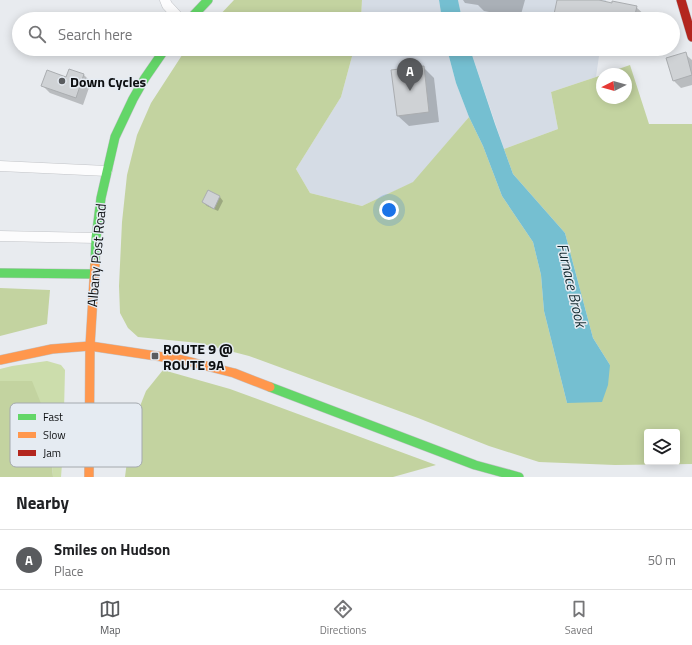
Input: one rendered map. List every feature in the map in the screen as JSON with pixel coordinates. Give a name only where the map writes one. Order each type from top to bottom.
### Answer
[{"type":"main road","points":[[197,12],[208,0]]},
{"type":"main road","points":[[680,0],[692,37]]},
{"type":"main road","name":"Albany Post Road","points":[[90,403],[90,346],[96,238],[101,198],[115,137],[133,99],[160,56]]},
{"type":"main road","points":[[0,273],[94,274]]},
{"type":"main road","points":[[0,360],[52,349],[90,346],[183,360],[234,373],[475,465],[519,477]]},
{"type":"main road","name":"Albany Post Road","points":[[89,467],[89,477]]},
{"type":"lane","points":[[164,0],[174,12]]},
{"type":"lane","points":[[0,166],[107,171]]},
{"type":"lane","points":[[0,236],[96,238]]},
{"type":"shaded area","points":[[362,0],[439,0],[441,12],[361,12]]},
{"type":"shaded area","points":[[458,0],[606,0],[605,12],[461,12]]},
{"type":"shaded area","points":[[352,56],[449,56],[456,83],[469,117],[414,182],[362,206],[310,193],[296,169],[341,97]]},
{"type":"shaded area","points":[[472,56],[599,56],[597,68],[596,68],[596,77],[551,92],[558,129],[504,149]]},
{"type":"green space","points":[[234,0],[362,0],[361,12],[223,12]]},
{"type":"green space","points":[[181,56],[352,56],[341,97],[296,169],[310,193],[362,206],[413,182],[469,117],[483,146],[502,196],[533,242],[541,275],[544,311],[567,403],[610,365],[593,338],[565,233],[513,174],[504,149],[558,129],[551,92],[596,77],[596,104],[632,104],[632,71],[649,124],[692,124],[692,464],[680,464],[680,429],[644,429],[644,465],[539,462],[489,446],[418,418],[249,356],[199,343],[138,337],[128,328],[120,313],[119,286],[122,222],[127,175],[137,135],[151,103]]},
{"type":"green space","points":[[630,65],[631,68],[621,68]]},
{"type":"green space","points":[[0,288],[50,290],[47,324],[0,336]]},
{"type":"green space","points":[[47,361],[61,365],[65,370],[64,403],[26,403],[0,381],[0,369]]},
{"type":"green space","points":[[163,370],[230,389],[436,465],[393,477],[125,477],[126,467],[142,467],[141,403],[146,391]]},
{"type":"green space","points":[[0,381],[32,381],[41,403],[10,403],[10,467],[52,467],[53,477],[0,477]]},
{"type":"green space","points":[[52,467],[62,467],[61,477],[53,477]]},
{"type":"water","points":[[439,0],[458,0],[461,12],[441,12]]},
{"type":"water","name":"Furnace Brook","points":[[449,56],[472,56],[513,174],[565,233],[593,338],[610,365],[608,385],[602,402],[567,403],[544,311],[541,275],[533,242],[502,196],[483,146],[469,117],[456,83]]},
{"type":"building","points":[[557,0],[599,0],[637,6],[636,12],[554,12]]},
{"type":"building","points":[[686,52],[692,75],[673,81],[666,58],[680,56],[680,54]]},
{"type":"building","points":[[424,66],[429,112],[397,116],[391,70]]},
{"type":"building","name":"Down Cycles","points":[[69,69],[84,74],[76,98],[41,86],[47,70],[66,77]]},
{"type":"building","points":[[208,190],[220,196],[214,209],[202,202]]},
{"type":"traffic: fast","points":[[197,12],[208,0]]},
{"type":"traffic: fast","points":[[95,264],[96,238],[101,198],[115,137],[133,99],[160,56]]},
{"type":"traffic: fast","points":[[0,273],[93,274]]},
{"type":"traffic: fast","points":[[270,387],[475,465],[519,477]]},
{"type":"traffic: slow","points":[[90,403],[90,346],[95,264]]},
{"type":"traffic: slow","points":[[0,360],[52,349],[90,346],[183,360],[234,373],[270,387]]},
{"type":"traffic: slow","points":[[89,467],[89,477]]},
{"type":"traffic: jam","points":[[681,0],[692,37]]},
{"type":"place","name":"Down Cycles","points":[[62,81]]},
{"type":"place","name":"Smiles on Hudson","points":[[410,91]]},
{"type":"place","name":"ROUTE 9 @ ROUTE 9A","points":[[155,356]]}]
